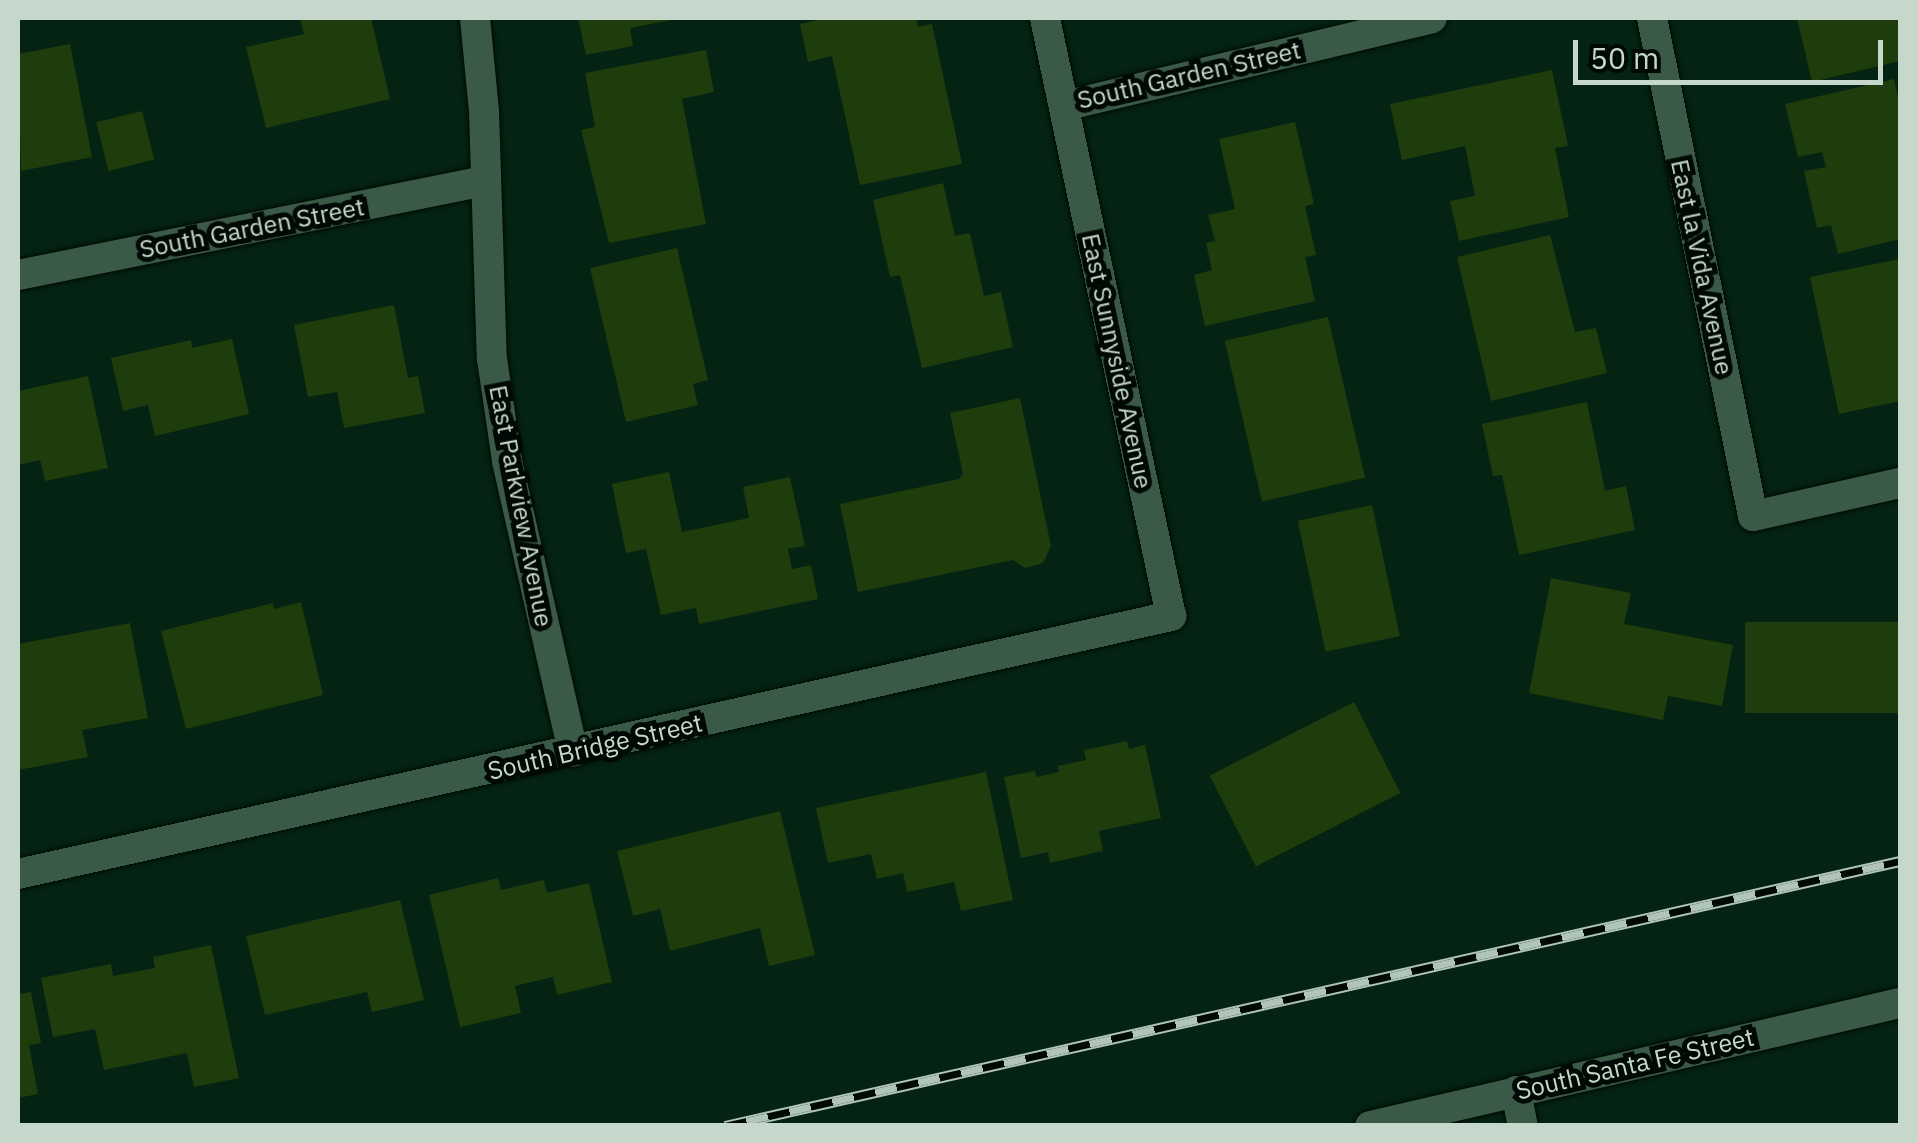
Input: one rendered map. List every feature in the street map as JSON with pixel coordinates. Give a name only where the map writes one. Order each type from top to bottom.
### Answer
[{"type":"street","name":"East Parkview Avenue","points":[[475,18],[492,360],[504,444],[573,752]]},
{"type":"street","name":"East Sunnyside Avenue","points":[[1044,18],[1171,616]]},
{"type":"street","name":"South Garden Street","points":[[1064,106],[1432,18]]},
{"type":"street","name":"East la Vida Avenue","points":[[1652,18],[1753,516],[1900,483]]},
{"type":"street","name":"South Garden Street","points":[[18,276],[486,181]]},
{"type":"street","name":"South Bridge Street","points":[[18,874],[1171,616]]},
{"type":"street","name":"South Santa Fe Street","points":[[1370,1126],[1900,1003]]},
{"type":"street","points":[[1516,1091],[1523,1126]]},
{"type":"building","points":[[300,18],[371,18],[390,99],[266,128],[246,47],[304,34]]},
{"type":"building","points":[[578,18],[677,19],[630,28],[633,46],[586,55]]},
{"type":"building","points":[[828,18],[916,18],[918,27],[932,24],[962,164],[860,185],[832,56],[808,62],[800,24]]},
{"type":"building","points":[[1797,18],[1898,18],[1900,61],[1812,82]]},
{"type":"building","points":[[70,44],[92,157],[21,171],[18,54]]},
{"type":"building","points":[[706,50],[714,92],[682,99],[706,224],[609,243],[581,130],[595,127],[585,73]]},
{"type":"building","points":[[1552,70],[1568,146],[1555,148],[1569,217],[1459,241],[1450,201],[1475,196],[1465,146],[1402,160],[1390,104]]},
{"type":"building","points":[[1894,79],[1900,108],[1900,239],[1838,254],[1831,225],[1817,228],[1804,171],[1826,167],[1822,152],[1798,157],[1785,104]]},
{"type":"building","points":[[142,111],[154,160],[108,171],[96,122]]},
{"type":"building","points":[[1295,122],[1314,204],[1305,206],[1316,255],[1305,257],[1315,301],[1205,326],[1194,275],[1212,270],[1206,243],[1215,241],[1208,215],[1235,209],[1219,139]]},
{"type":"building","points":[[943,183],[955,236],[970,233],[984,296],[1001,292],[1013,347],[922,368],[900,275],[890,277],[873,200]]},
{"type":"building","points":[[1550,235],[1575,332],[1596,328],[1607,373],[1491,401],[1457,257]]},
{"type":"building","points":[[677,248],[708,380],[693,384],[698,405],[626,422],[590,268]]},
{"type":"building","points":[[1900,259],[1900,401],[1839,414],[1810,277]]},
{"type":"building","points":[[394,305],[408,378],[418,376],[425,413],[344,428],[337,392],[308,397],[294,325]]},
{"type":"building","points":[[1328,317],[1365,478],[1262,502],[1225,341]]},
{"type":"building","points":[[232,339],[249,414],[155,436],[148,405],[123,411],[111,358],[191,340],[192,348]]},
{"type":"building","points":[[88,376],[108,468],[45,481],[40,460],[18,465],[18,391]]},
{"type":"building","points":[[1020,398],[1051,546],[1043,563],[1025,568],[1013,560],[858,592],[840,504],[959,479],[963,474],[950,413]]},
{"type":"building","points":[[1587,402],[1605,491],[1626,486],[1635,530],[1519,555],[1502,475],[1493,476],[1482,424]]},
{"type":"building","points":[[669,472],[682,532],[749,518],[743,487],[790,477],[805,546],[788,549],[792,569],[811,565],[818,599],[699,624],[696,608],[661,615],[646,549],[626,553],[612,484]]},
{"type":"building","points":[[1372,505],[1400,636],[1326,652],[1298,521]]},
{"type":"building","points":[[1551,578],[1631,593],[1624,624],[1733,645],[1722,706],[1668,696],[1663,720],[1529,693]]},
{"type":"building","points":[[301,602],[323,695],[186,729],[161,631],[273,603],[274,609]]},
{"type":"building","points":[[1745,622],[1900,622],[1900,713],[1745,713]]},
{"type":"building","points":[[130,623],[148,718],[82,730],[88,757],[18,770],[18,644]]},
{"type":"building","points":[[1354,702],[1400,793],[1256,866],[1210,776]]},
{"type":"building","points":[[1127,741],[1129,749],[1145,745],[1161,818],[1099,831],[1103,851],[1050,863],[1048,852],[1021,858],[1004,777],[1035,771],[1036,777],[1059,772],[1058,766],[1086,760],[1084,750]]},
{"type":"building","points":[[986,772],[1013,900],[961,911],[954,882],[907,892],[903,873],[877,879],[871,854],[828,863],[816,808]]},
{"type":"building","points":[[780,811],[815,955],[769,966],[760,928],[670,951],[660,909],[633,916],[617,851]]},
{"type":"building","points":[[498,878],[501,890],[544,880],[547,893],[589,883],[612,982],[557,995],[553,977],[515,986],[521,1013],[460,1027],[429,895]]},
{"type":"building","points":[[400,900],[424,1000],[372,1012],[367,992],[265,1015],[246,936]]},
{"type":"building","points":[[211,945],[239,1078],[194,1087],[187,1053],[104,1070],[95,1029],[53,1037],[41,978],[111,964],[113,976],[155,968],[153,957]]},
{"type":"building","points":[[31,992],[41,1043],[29,1045],[38,1094],[18,1098],[18,994]]},
{"type":"railway","points":[[725,1126],[1900,861]]}]
